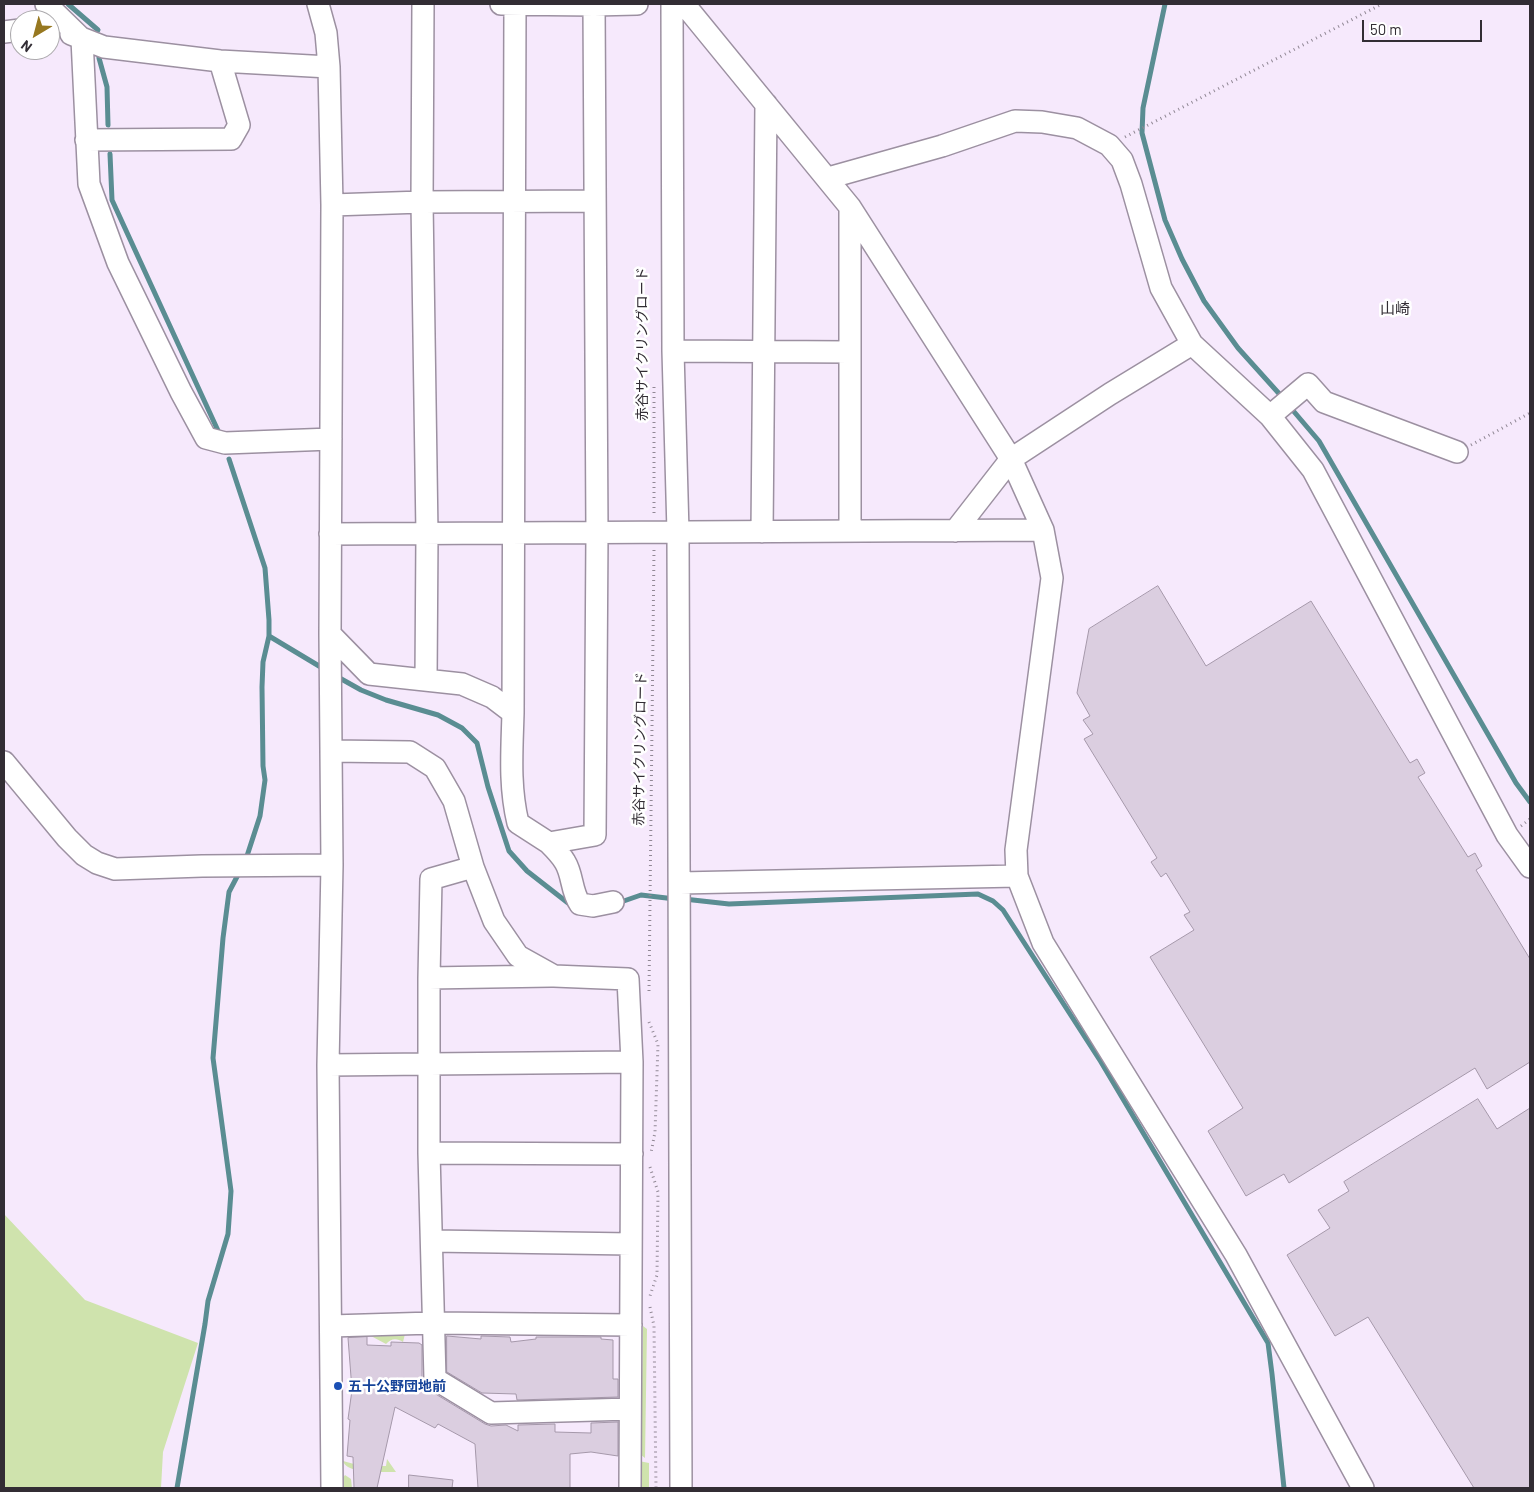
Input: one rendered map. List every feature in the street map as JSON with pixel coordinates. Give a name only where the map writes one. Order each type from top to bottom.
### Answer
[{"type":"street","points":[[46,4],[82,39],[89,184],[118,264],[181,392],[206,438],[225,443],[331,439]]},
{"type":"street","points":[[318,4],[326,33],[329,68],[332,205],[330,534],[332,865],[328,1065],[332,1488]]},
{"type":"street","points":[[423,4],[422,202],[427,534],[426,680]]},
{"type":"street","points":[[501,4],[637,4]]},
{"type":"street","points":[[515,4],[515,533],[511,779],[513,802],[518,822],[550,843],[566,862],[576,898],[580,904],[593,906],[613,902]]},
{"type":"street","points":[[672,4],[673,351],[678,532],[681,1488]]},
{"type":"street","points":[[684,4],[850,207],[1012,460],[1043,530],[1052,578],[1016,850],[1017,876],[1043,943],[1236,1254],[1363,1488]]},
{"type":"street","points":[[550,843],[596,835],[597,533],[594,5]]},
{"type":"street","points":[[60,29],[104,46],[220,61],[329,68]]},
{"type":"street","points":[[86,140],[231,139],[239,125],[220,61]]},
{"type":"street","points":[[762,532],[766,104]]},
{"type":"street","points":[[828,178],[942,146],[1015,121],[1042,122],[1077,128],[1108,145],[1122,160],[1131,184],[1161,288],[1192,344],[1270,416],[1313,470],[1507,835],[1530,866]]},
{"type":"street","points":[[332,205],[422,202],[594,201]]},
{"type":"street","points":[[850,207],[850,531]]},
{"type":"street","points":[[955,531],[1012,460],[1110,394],[1192,344]]},
{"type":"street","points":[[673,351],[850,352]]},
{"type":"street","points":[[1270,416],[1308,384],[1324,402],[1458,452]]},
{"type":"street","points":[[330,534],[1043,530]]},
{"type":"street","points":[[330,634],[369,674],[462,684],[492,697],[513,713]]},
{"type":"street","points":[[331,751],[410,752],[435,768],[454,801],[473,867],[494,921],[518,956],[554,976]]},
{"type":"street","points":[[4,762],[67,838],[84,855],[97,863],[115,869],[332,865]]},
{"type":"street","points":[[473,867],[431,879],[428,978],[429,1152],[435,1380],[491,1413],[630,1409]]},
{"type":"street","points":[[680,883],[1017,876]]},
{"type":"street","points":[[428,978],[554,976],[628,979],[632,1062],[644,1157],[631,1244],[630,1488]]},
{"type":"street","points":[[328,1065],[632,1062]]},
{"type":"street","points":[[429,1152],[644,1157]]},
{"type":"street","points":[[432,1242],[631,1244]]},
{"type":"street","points":[[330,1326],[433,1323],[631,1325]]},
{"type":"path","points":[[1108,145],[1382,4]]},
{"type":"path","name":"赤谷サイクリングロード","points":[[648,1000],[654,383]]},
{"type":"path","points":[[1458,452],[1530,413]]},
{"type":"path","points":[[648,1020],[658,1044],[656,1132],[644,1157],[658,1192],[657,1275],[649,1300],[654,1326],[656,1488]]},
{"type":"green space","points":[[4,1214],[85,1300],[198,1343],[163,1452],[161,1488],[4,1488]]},
{"type":"green space","points":[[643,1326],[647,1329],[645,1458],[641,1455]]},
{"type":"green space","points":[[370,1332],[421,1334],[405,1334],[403,1342],[394,1339],[386,1344],[371,1336]]},
{"type":"green space","points":[[387,1459],[396,1472],[358,1470],[346,1465],[343,1461],[354,1464],[386,1466]]},
{"type":"green space","points":[[639,1461],[649,1463],[649,1488],[641,1488]]},
{"type":"green space","points":[[345,1475],[351,1479],[352,1488],[341,1488],[342,1479]]},
{"type":"building","points":[[1158,586],[1206,666],[1311,601],[1410,763],[1417,759],[1425,773],[1418,777],[1468,857],[1475,853],[1482,866],[1476,870],[1530,959],[1530,1062],[1487,1089],[1475,1068],[1289,1183],[1284,1174],[1246,1196],[1208,1131],[1243,1108],[1150,957],[1194,930],[1184,915],[1190,912],[1166,873],[1161,877],[1151,862],[1157,858],[1084,739],[1093,734],[1083,720],[1090,716],[1077,693],[1089,629]]},
{"type":"building","points":[[1478,1099],[1497,1129],[1530,1108],[1530,1488],[1474,1488],[1368,1317],[1335,1336],[1287,1255],[1330,1228],[1318,1210],[1349,1191],[1344,1182]]},
{"type":"building","points":[[447,1336],[481,1339],[481,1336],[510,1337],[511,1342],[536,1339],[536,1337],[601,1337],[601,1339],[613,1340],[613,1379],[618,1379],[618,1397],[517,1400],[516,1394],[482,1393],[447,1372]]},
{"type":"building","points":[[367,1337],[367,1345],[391,1346],[391,1342],[419,1343],[422,1345],[422,1379],[424,1386],[485,1424],[491,1426],[506,1425],[518,1431],[518,1425],[555,1424],[555,1432],[591,1433],[591,1423],[618,1422],[618,1456],[591,1452],[570,1454],[570,1488],[478,1488],[475,1444],[438,1424],[435,1428],[395,1407],[377,1488],[354,1488],[353,1457],[347,1456],[350,1420],[348,1419],[352,1390],[348,1338]]},
{"type":"building","points":[[409,1475],[453,1480],[452,1488],[409,1488]]},
{"type":"waterway","points":[[68,4],[98,30]]},
{"type":"waterway","points":[[1165,4],[1143,108],[1142,133],[1165,220],[1182,259],[1204,301],[1238,348],[1283,398]]},
{"type":"waterway","points":[[99,58],[107,87],[108,125]]},
{"type":"waterway","points":[[110,154],[112,200],[220,435]]},
{"type":"waterway","points":[[1290,407],[1319,441],[1516,783],[1530,802]]},
{"type":"waterway","points":[[229,459],[265,568],[269,620],[269,636],[263,662],[262,687],[263,766],[265,780],[260,816],[246,859]]},
{"type":"waterway","points":[[269,636],[324,669]]},
{"type":"waterway","points":[[336,676],[361,690],[386,700],[438,715],[462,728],[477,743],[488,787],[509,851],[527,871],[571,904]]},
{"type":"waterway","points":[[177,1488],[208,1301],[228,1234],[231,1191],[213,1058],[223,938],[229,892],[240,871]]},
{"type":"waterway","points":[[684,899],[729,904],[978,894],[993,901],[1003,910],[1101,1062],[1268,1343],[1284,1488]]},
{"type":"waterway","points":[[618,903],[641,895],[675,899]]},
{"type":"place","name":"五十公野団地前","points":[[338,1386]]},
{"type":"district","name":"山崎","points":[[1395,309]]}]
